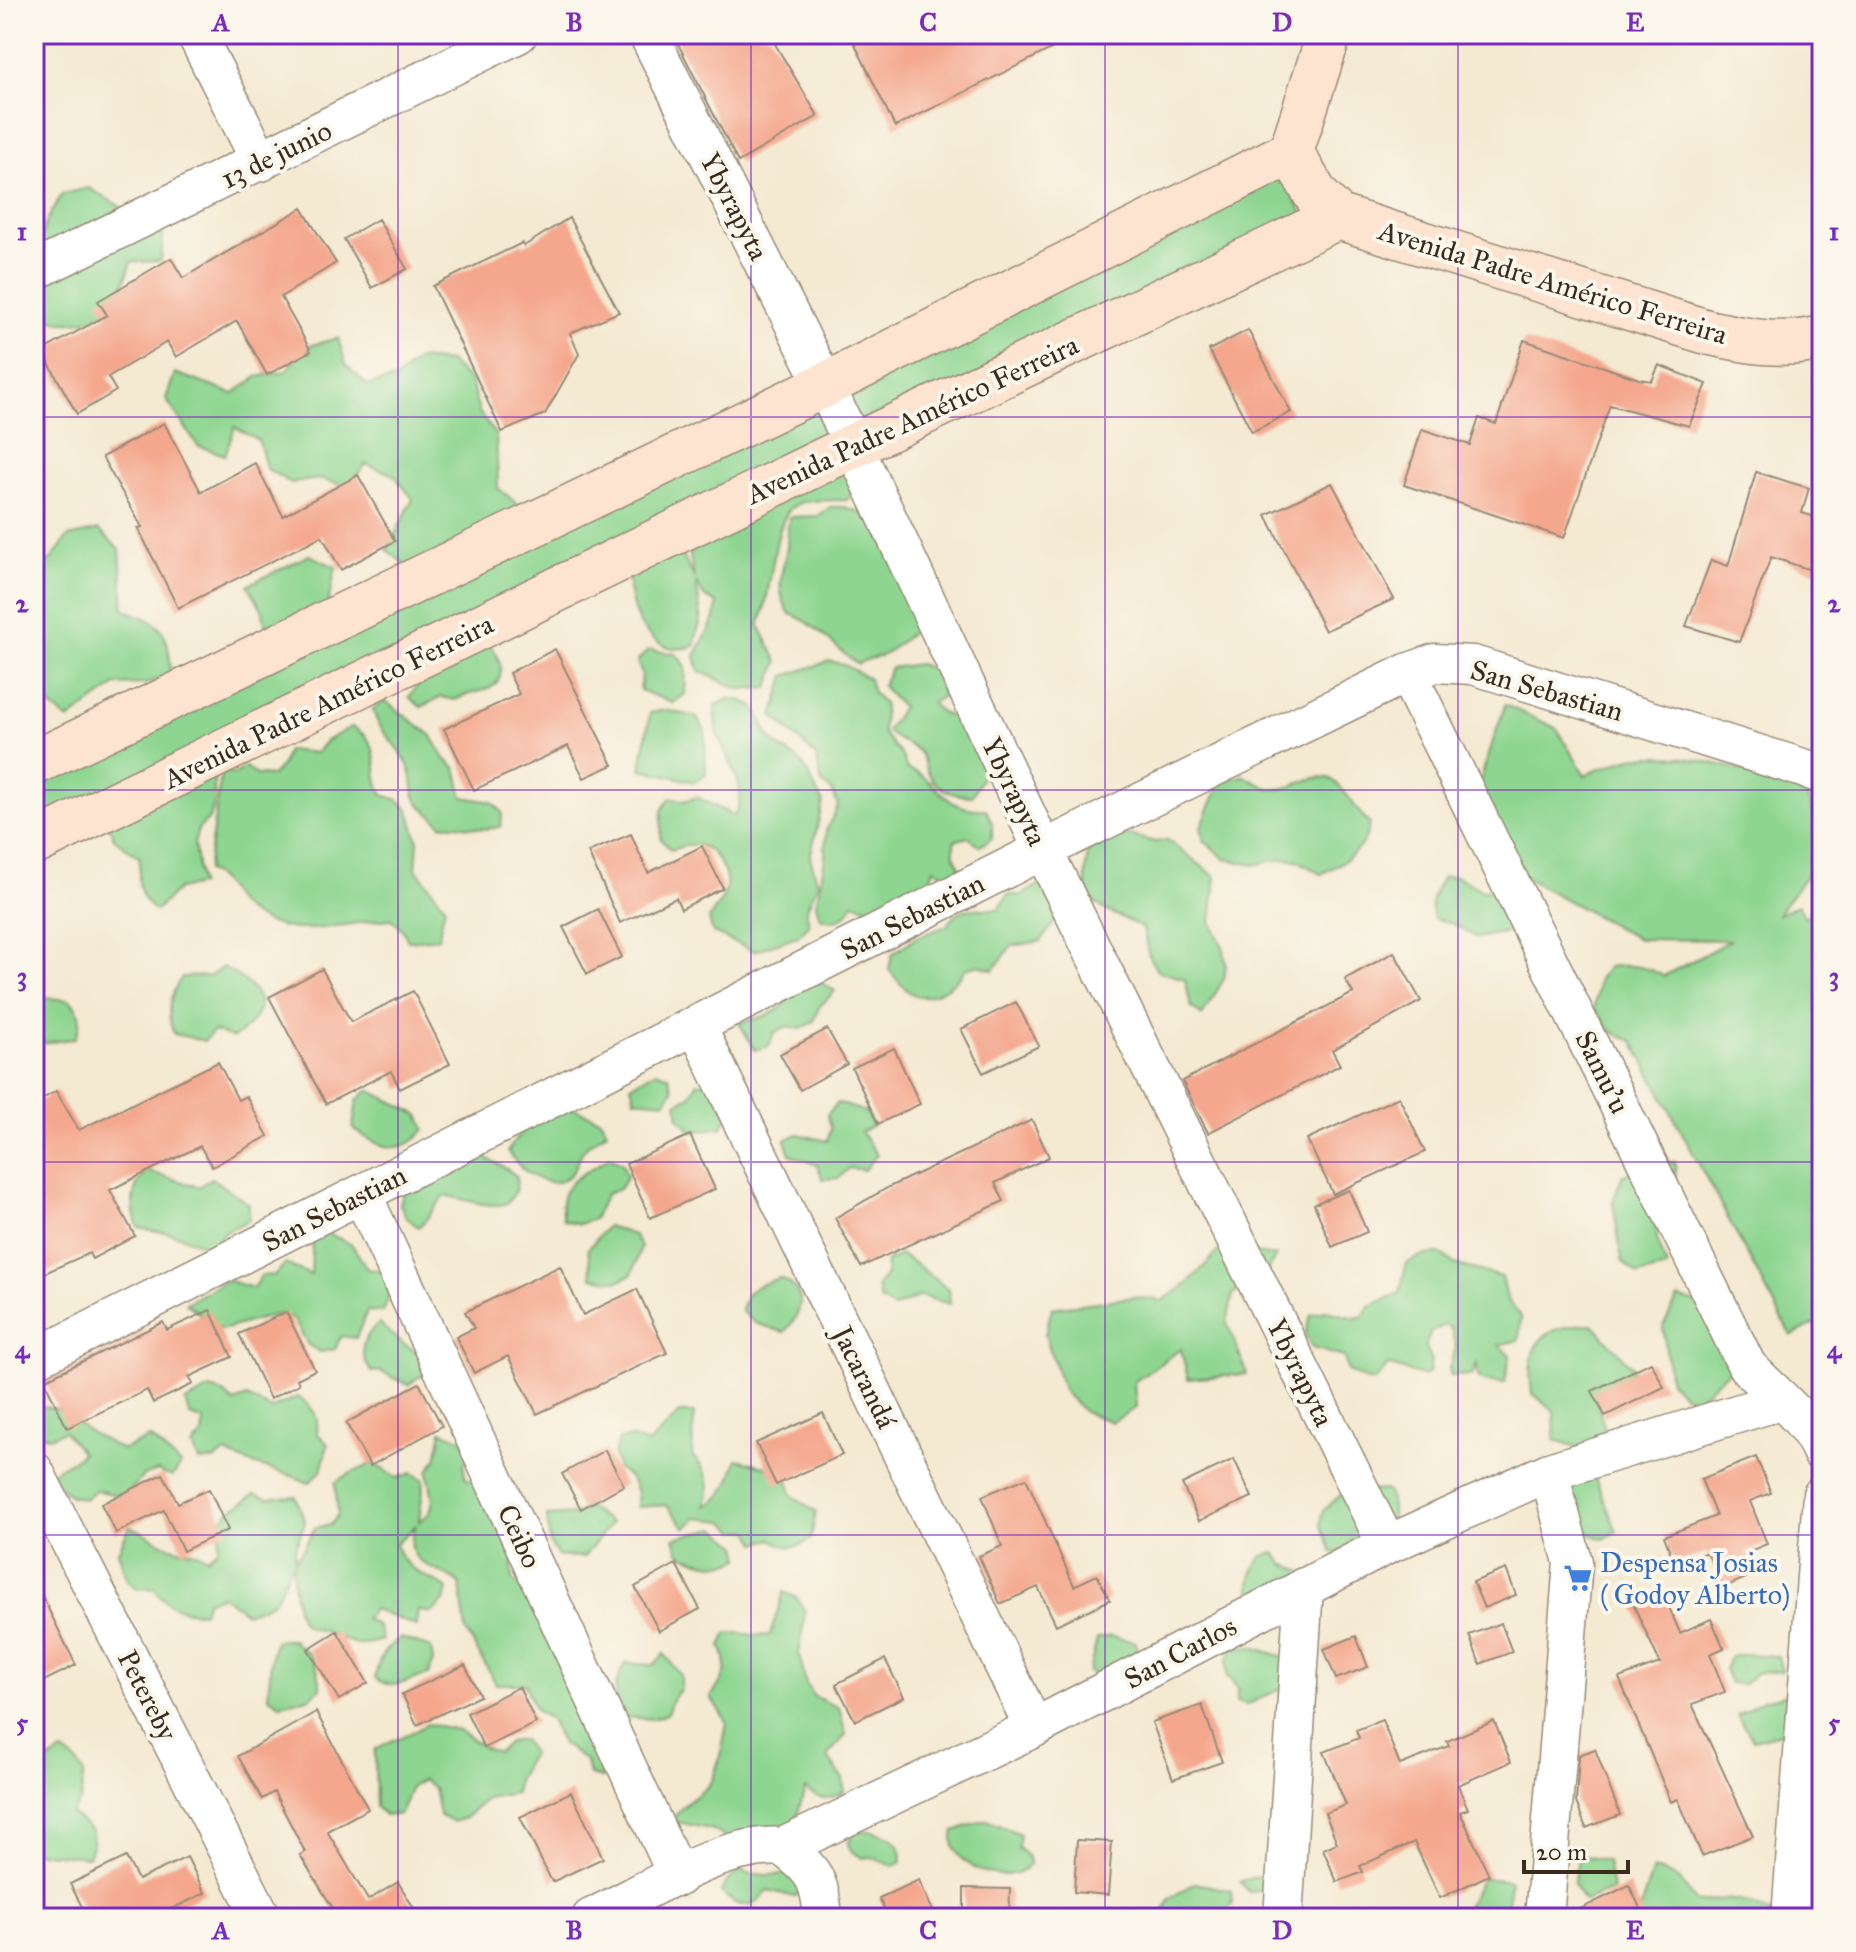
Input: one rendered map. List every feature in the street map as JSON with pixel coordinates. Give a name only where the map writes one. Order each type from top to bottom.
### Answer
[{"type":"street","points":[[196,34],[261,162]]},
{"type":"street","name":"13 de junio","points":[[34,271],[518,34]]},
{"type":"street","name":"Ybyrapyta","points":[[648,34],[825,385],[1043,850],[1387,1545]]},
{"type":"street","points":[[34,763],[825,385],[1291,152],[1329,34]]},
{"type":"street","points":[[1291,152],[1316,195],[1338,217]]},
{"type":"street","name":"Avenida Padre Américo Ferreira","points":[[34,843],[853,446],[1338,217],[1707,332],[1749,341],[1793,345],[1822,338]]},
{"type":"street","name":"San Sebastian","points":[[34,1359],[1043,850],[1407,673],[1435,663],[1473,665],[1822,774]]},
{"type":"street","name":"Samu'u","points":[[1407,673],[1747,1366],[1779,1401],[1801,1419],[1822,1453]]},
{"type":"street","name":"Jacarandá","points":[[696,1025],[1034,1728]]},
{"type":"street","name":"Ceibo","points":[[362,1194],[678,1877]]},
{"type":"street","name":"San Carlos","points":[[591,1918],[718,1855],[762,1845],[783,1847],[1034,1728],[1387,1545],[1549,1472],[1779,1401]]},
{"type":"street","name":"Petereby","points":[[34,1471],[262,1918]]},
{"type":"street","points":[[1544,1918],[1573,1562],[1549,1472]]},
{"type":"street","points":[[1791,1918],[1822,1495]]},
{"type":"street","points":[[1283,1918],[1304,1587]]},
{"type":"street","points":[[783,1847],[810,1867],[821,1892],[823,1918]]},
{"type":"green space","points":[[1271,176],[1284,182],[1305,216],[868,431],[842,393]]},
{"type":"green space","points":[[89,188],[163,232],[161,261],[131,262],[118,298],[102,314],[79,322],[54,321],[34,310],[34,252],[39,250],[46,222],[62,194]]},
{"type":"green space","points":[[338,338],[346,365],[367,385],[395,379],[418,359],[450,362],[471,382],[479,412],[496,436],[498,488],[521,507],[410,568],[387,550],[413,499],[394,475],[366,464],[348,486],[319,479],[290,483],[266,468],[259,441],[235,427],[225,455],[198,446],[166,399],[175,373],[233,394],[257,377],[286,371],[304,347]]},
{"type":"green space","points":[[813,400],[855,489],[847,500],[797,504],[788,511],[782,523],[759,625],[778,662],[768,688],[739,689],[699,671],[695,656],[715,618],[717,603],[704,596],[696,582],[701,618],[694,646],[665,646],[653,639],[637,616],[629,588],[629,573],[653,561],[682,555],[695,579],[689,552],[694,539],[481,640],[494,650],[500,665],[497,682],[486,690],[455,700],[441,697],[421,707],[409,697],[418,685],[417,670],[214,776],[214,805],[209,819],[198,829],[194,844],[200,885],[178,889],[155,911],[141,893],[140,858],[114,839],[108,822],[34,859],[34,785]]},
{"type":"green space","points":[[34,467],[43,477],[40,505],[34,507]]},
{"type":"green space","points":[[830,507],[844,507],[872,516],[916,613],[917,627],[906,637],[884,655],[858,664],[809,624],[790,614],[782,597],[790,517],[818,516]]},
{"type":"green space","points":[[99,530],[120,550],[124,610],[148,619],[162,631],[166,638],[171,674],[145,684],[116,685],[68,720],[47,703],[34,716],[34,568],[50,561],[68,537]]},
{"type":"green space","points":[[309,555],[336,567],[324,622],[268,635],[262,609],[248,585]]},
{"type":"green space","points":[[649,650],[676,654],[686,666],[685,694],[673,703],[640,690],[642,675],[637,661]]},
{"type":"green space","points":[[829,661],[843,664],[869,679],[873,693],[884,704],[883,733],[902,756],[907,769],[927,779],[949,800],[971,809],[986,809],[992,823],[992,838],[980,846],[968,837],[954,841],[954,855],[960,868],[946,875],[934,868],[925,894],[911,894],[876,918],[867,907],[854,903],[840,918],[820,917],[816,904],[825,859],[826,831],[838,805],[832,791],[822,783],[816,756],[773,716],[785,676]]},
{"type":"green space","points":[[919,664],[933,669],[943,696],[931,703],[942,713],[968,721],[992,758],[972,796],[950,792],[939,786],[929,775],[918,751],[887,731],[902,707],[882,686],[891,668]]},
{"type":"green space","points":[[729,699],[742,701],[756,709],[769,736],[805,767],[823,802],[810,857],[818,883],[806,910],[809,925],[798,936],[754,951],[713,933],[709,919],[724,896],[726,880],[713,854],[702,846],[694,845],[671,850],[661,839],[662,810],[670,798],[684,801],[697,797],[734,816],[739,802],[739,788],[715,720],[716,705]]},
{"type":"green space","points":[[385,701],[431,735],[445,759],[456,768],[463,797],[492,802],[502,812],[501,826],[486,829],[442,825],[419,803],[408,764],[380,726],[373,709]]},
{"type":"green space","points":[[1505,705],[1556,728],[1585,775],[1631,758],[1680,757],[1746,772],[1806,794],[1822,835],[1822,854],[1777,915],[1798,905],[1805,918],[1818,903],[1822,877],[1822,1320],[1791,1336],[1633,1041],[1612,1032],[1594,1008],[1599,979],[1608,967],[1637,967],[1664,976],[1731,940],[1638,939],[1530,880],[1494,865],[1470,811]]},
{"type":"green space","points":[[665,710],[696,717],[705,730],[706,773],[695,782],[641,769],[650,713]]},
{"type":"green space","points":[[351,727],[369,740],[383,795],[398,800],[409,810],[418,841],[416,869],[445,906],[438,938],[408,941],[403,930],[391,919],[316,929],[281,927],[245,910],[220,880],[207,871],[222,768],[234,775],[245,767],[257,775],[272,776],[282,765],[287,750],[316,753],[326,741]]},
{"type":"green space","points":[[1244,776],[1273,789],[1287,788],[1314,778],[1328,778],[1344,791],[1370,824],[1363,842],[1345,860],[1321,874],[1297,860],[1282,859],[1254,865],[1225,859],[1204,840],[1201,827],[1218,788],[1229,778]]},
{"type":"green space","points":[[1110,830],[1155,842],[1168,840],[1216,877],[1211,922],[1224,949],[1226,964],[1224,979],[1202,1016],[1191,1006],[1185,979],[1157,971],[1149,957],[1143,928],[1101,907],[1088,893],[1086,867],[1089,847]]},
{"type":"green space","points":[[1457,876],[1483,891],[1496,887],[1518,920],[1507,932],[1477,938],[1451,923],[1434,919],[1432,897],[1437,887],[1443,877]]},
{"type":"green space","points":[[1048,880],[1058,917],[1041,941],[1012,946],[993,970],[979,965],[965,969],[941,991],[918,996],[902,986],[889,970],[892,954],[917,937],[947,926],[962,911],[998,909],[1008,895],[1022,895]]},
{"type":"green space","points":[[223,967],[255,991],[259,1009],[255,1018],[233,1038],[214,1031],[204,1041],[174,1034],[170,1005],[182,977],[210,976]]},
{"type":"green space","points":[[809,981],[822,983],[835,991],[819,1007],[814,1021],[801,1029],[787,1026],[774,1033],[769,1046],[755,1050],[739,1023],[780,1008],[795,986]]},
{"type":"green space","points":[[34,997],[70,1000],[80,1018],[75,1038],[46,1043],[34,1039]]},
{"type":"green space","points":[[656,1071],[669,1076],[673,1090],[665,1102],[635,1099],[631,1085]]},
{"type":"green space","points":[[710,1082],[728,1115],[722,1127],[693,1132],[679,1118],[677,1103],[690,1096],[697,1083]]},
{"type":"green space","points":[[369,1090],[419,1115],[425,1129],[417,1138],[399,1147],[381,1145],[362,1135],[353,1128],[357,1100]]},
{"type":"green space","points":[[560,1103],[600,1119],[607,1131],[584,1149],[571,1174],[563,1180],[545,1181],[528,1173],[508,1151],[533,1115]]},
{"type":"green space","points":[[838,1103],[866,1112],[873,1125],[861,1132],[877,1155],[864,1170],[849,1168],[839,1178],[823,1179],[817,1165],[790,1154],[785,1140],[798,1134],[827,1141],[831,1128],[827,1114]]},
{"type":"green space","points":[[472,1147],[517,1177],[516,1190],[508,1203],[484,1204],[446,1196],[418,1227],[406,1217],[400,1204],[405,1189],[417,1182],[433,1182],[441,1170]]},
{"type":"green space","points":[[609,1157],[622,1163],[627,1177],[619,1189],[606,1194],[594,1219],[580,1224],[563,1220],[563,1197],[567,1188],[580,1175]]},
{"type":"green space","points":[[1675,1162],[1676,1191],[1656,1211],[1657,1239],[1667,1268],[1638,1275],[1622,1261],[1613,1202],[1622,1176],[1646,1163]]},
{"type":"green space","points":[[147,1171],[199,1187],[211,1178],[249,1204],[249,1220],[223,1233],[214,1247],[176,1234],[138,1227],[134,1212],[135,1190]]},
{"type":"green space","points":[[607,1226],[634,1235],[641,1247],[632,1274],[619,1281],[592,1277],[588,1249]]},
{"type":"green space","points":[[326,1232],[352,1245],[368,1270],[383,1269],[389,1297],[383,1312],[367,1311],[356,1338],[341,1336],[335,1349],[320,1352],[308,1345],[293,1318],[278,1314],[221,1330],[186,1303],[226,1280],[253,1288],[261,1276],[275,1275],[285,1264],[311,1275],[313,1233]]},
{"type":"green space","points":[[1228,1242],[1254,1253],[1276,1256],[1261,1282],[1233,1294],[1227,1322],[1247,1374],[1188,1379],[1181,1349],[1134,1382],[1136,1408],[1112,1422],[1084,1412],[1064,1392],[1045,1335],[1052,1308],[1135,1297],[1162,1301],[1187,1284]]},
{"type":"green space","points":[[900,1255],[949,1289],[950,1304],[920,1296],[893,1308],[880,1300],[877,1286],[886,1275],[887,1261]]},
{"type":"green space","points":[[1443,1255],[1454,1264],[1502,1277],[1507,1299],[1521,1317],[1519,1340],[1499,1345],[1510,1355],[1505,1383],[1483,1381],[1478,1376],[1477,1364],[1472,1375],[1451,1376],[1449,1368],[1456,1348],[1451,1328],[1445,1325],[1432,1331],[1425,1345],[1431,1359],[1429,1373],[1422,1376],[1388,1365],[1375,1381],[1367,1381],[1348,1371],[1344,1357],[1312,1348],[1305,1334],[1311,1314],[1326,1311],[1355,1318],[1363,1316],[1372,1305],[1400,1293],[1406,1264],[1420,1256]]},
{"type":"green space","points":[[780,1278],[796,1289],[800,1303],[799,1310],[784,1332],[755,1323],[741,1311],[746,1297],[754,1288]]},
{"type":"green space","points":[[1678,1298],[1704,1305],[1736,1364],[1694,1402],[1670,1383],[1663,1326]]},
{"type":"green space","points":[[380,1323],[400,1341],[441,1365],[434,1377],[420,1376],[408,1385],[380,1371],[372,1372],[364,1358],[363,1346]]},
{"type":"green space","points":[[1592,1324],[1633,1368],[1623,1393],[1596,1400],[1605,1429],[1583,1449],[1555,1440],[1554,1411],[1532,1393],[1531,1361],[1535,1349],[1549,1333],[1575,1325]]},
{"type":"green space","points":[[210,1389],[224,1393],[234,1402],[247,1397],[271,1409],[298,1397],[311,1408],[316,1416],[317,1433],[328,1444],[321,1471],[309,1483],[226,1453],[214,1460],[199,1461],[192,1446],[202,1435],[204,1421],[190,1416],[185,1402]]},
{"type":"green space","points":[[36,1406],[65,1410],[83,1427],[123,1450],[150,1438],[181,1465],[172,1477],[158,1471],[143,1476],[124,1497],[96,1490],[85,1499],[71,1496],[49,1476],[82,1453],[64,1431],[50,1437],[37,1433]]},
{"type":"green space","points":[[680,1413],[694,1413],[692,1456],[708,1479],[706,1506],[723,1493],[737,1459],[778,1470],[788,1480],[792,1495],[816,1512],[811,1539],[791,1547],[771,1539],[757,1543],[750,1531],[735,1530],[724,1521],[696,1518],[686,1528],[666,1505],[637,1507],[634,1485],[618,1469],[614,1454],[619,1439],[633,1438],[648,1444]]},
{"type":"green space","points":[[442,1431],[468,1442],[472,1455],[463,1465],[466,1479],[480,1482],[517,1553],[512,1566],[513,1580],[525,1589],[577,1683],[573,1697],[588,1715],[597,1734],[602,1755],[602,1778],[589,1775],[586,1761],[562,1744],[549,1718],[536,1711],[525,1684],[496,1684],[466,1631],[460,1584],[416,1557],[412,1539],[416,1525],[396,1544],[399,1553],[416,1571],[448,1589],[444,1602],[431,1613],[418,1610],[416,1626],[374,1609],[365,1619],[377,1625],[382,1640],[371,1643],[355,1644],[303,1623],[296,1601],[293,1564],[275,1599],[246,1613],[222,1596],[207,1600],[203,1612],[188,1611],[169,1604],[154,1588],[138,1589],[127,1580],[118,1551],[130,1527],[166,1545],[194,1551],[207,1558],[218,1549],[227,1514],[255,1494],[268,1498],[296,1496],[305,1523],[295,1547],[295,1560],[316,1527],[331,1525],[338,1514],[335,1483],[372,1463],[398,1478],[412,1473],[424,1480],[419,1521],[430,1513],[433,1500],[428,1471],[436,1459]]},
{"type":"green space","points":[[1564,1473],[1593,1473],[1617,1531],[1603,1539],[1577,1529]]},
{"type":"green space","points":[[1386,1490],[1392,1516],[1378,1560],[1332,1552],[1321,1525],[1323,1511],[1344,1492]]},
{"type":"green space","points":[[588,1507],[611,1523],[584,1557],[558,1556],[550,1544],[547,1516],[576,1514]]},
{"type":"green space","points":[[716,1528],[738,1545],[741,1558],[725,1563],[709,1563],[679,1552],[674,1538]]},
{"type":"green space","points":[[1275,1553],[1284,1564],[1310,1575],[1253,1599],[1250,1582],[1255,1568],[1261,1557]]},
{"type":"green space","points":[[784,1592],[797,1598],[805,1612],[799,1654],[806,1684],[813,1696],[839,1708],[846,1735],[827,1756],[843,1779],[844,1792],[824,1798],[805,1789],[793,1829],[727,1839],[714,1830],[673,1821],[681,1809],[708,1786],[719,1759],[727,1723],[711,1697],[725,1673],[726,1661],[721,1646],[727,1633],[770,1635]]},
{"type":"green space","points":[[1110,1636],[1136,1642],[1136,1656],[1103,1678],[1089,1672],[1097,1639]]},
{"type":"green space","points":[[401,1638],[431,1648],[433,1662],[428,1675],[395,1685],[382,1682],[375,1678],[381,1659],[386,1650]]},
{"type":"green space","points":[[295,1639],[292,1641],[309,1655],[316,1667],[320,1688],[309,1698],[280,1704],[268,1696],[273,1647],[275,1641]]},
{"type":"green space","points":[[1249,1646],[1290,1659],[1286,1686],[1247,1705],[1236,1702],[1238,1688],[1227,1676],[1227,1660],[1234,1647]]},
{"type":"green space","points":[[664,1654],[681,1675],[681,1689],[672,1699],[667,1714],[653,1719],[624,1717],[616,1704],[615,1691],[625,1663],[654,1665]]},
{"type":"green space","points":[[1745,1654],[1778,1656],[1782,1671],[1755,1673],[1744,1684],[1730,1683],[1724,1669],[1731,1657]]},
{"type":"green space","points":[[1790,1694],[1804,1718],[1780,1733],[1753,1740],[1737,1715],[1763,1700]]},
{"type":"green space","points":[[427,1724],[459,1730],[484,1748],[498,1752],[509,1742],[523,1740],[532,1753],[518,1778],[515,1793],[487,1798],[465,1818],[452,1822],[439,1815],[434,1788],[423,1780],[411,1787],[400,1814],[386,1816],[376,1807],[375,1750]]},
{"type":"green space","points":[[34,1752],[50,1760],[62,1752],[76,1761],[84,1774],[80,1801],[71,1813],[92,1831],[93,1844],[88,1857],[34,1852]]},
{"type":"green space","points":[[986,1820],[1020,1834],[1018,1848],[1028,1857],[1029,1864],[1021,1871],[996,1874],[982,1871],[959,1856],[954,1845],[954,1831]]},
{"type":"green space","points":[[855,1830],[888,1836],[899,1846],[901,1863],[893,1866],[871,1857],[863,1858],[851,1851],[848,1844]]},
{"type":"green space","points":[[1579,1855],[1607,1861],[1612,1890],[1584,1901],[1573,1883]]},
{"type":"green space","points":[[1653,1869],[1679,1879],[1696,1902],[1738,1900],[1776,1916],[1637,1918]]},
{"type":"green space","points":[[741,1871],[768,1875],[814,1874],[795,1897],[768,1890],[757,1901],[745,1905],[733,1902],[721,1891],[729,1879]]},
{"type":"green space","points":[[1277,1872],[1274,1901],[1262,1891],[1249,1892],[1240,1881]]},
{"type":"green space","points":[[1482,1878],[1510,1881],[1507,1911],[1516,1918],[1456,1918],[1469,1903]]},
{"type":"green space","points":[[1194,1883],[1231,1890],[1232,1904],[1212,1918],[1169,1918],[1163,1912],[1169,1899]]},
{"type":"building","points":[[673,34],[769,34],[818,116],[738,162]]},
{"type":"building","points":[[850,34],[1081,34],[895,127]]},
{"type":"building","points":[[302,208],[336,263],[281,297],[311,351],[267,375],[237,321],[176,357],[167,342],[108,377],[116,391],[77,414],[42,351],[107,315],[98,301],[171,258],[183,278]]},
{"type":"building","points":[[569,218],[619,312],[570,333],[579,354],[545,414],[502,432],[433,286],[522,243],[524,246]]},
{"type":"building","points":[[378,219],[407,269],[372,288],[344,239]]},
{"type":"building","points":[[1248,330],[1291,412],[1252,432],[1209,350]]},
{"type":"building","points":[[1524,340],[1639,379],[1652,381],[1659,365],[1707,384],[1689,426],[1610,405],[1564,538],[1404,485],[1422,429],[1470,445],[1479,418],[1496,424]]},
{"type":"building","points":[[164,423],[201,492],[255,463],[283,516],[358,475],[395,541],[341,570],[322,536],[178,608],[138,528],[142,527],[102,457]]},
{"type":"building","points":[[1756,472],[1809,488],[1802,513],[1822,519],[1822,556],[1817,572],[1771,557],[1739,642],[1686,626],[1711,560],[1728,566]]},
{"type":"building","points":[[1332,483],[1394,599],[1325,631],[1266,515]]},
{"type":"building","points":[[555,649],[613,765],[584,778],[568,746],[474,790],[444,729],[519,694],[509,673]]},
{"type":"building","points":[[631,834],[648,873],[702,846],[723,888],[681,909],[676,898],[620,923],[588,852]]},
{"type":"building","points":[[598,909],[622,957],[587,974],[563,927]]},
{"type":"building","points":[[1394,952],[1421,1001],[1332,1050],[1340,1065],[1208,1133],[1182,1081],[1353,993],[1345,979]]},
{"type":"building","points":[[322,969],[351,1022],[413,991],[450,1064],[400,1089],[391,1071],[326,1104],[269,997]]},
{"type":"building","points":[[1016,1002],[1039,1046],[983,1073],[961,1029]]},
{"type":"building","points":[[827,1029],[847,1064],[800,1090],[780,1054]]},
{"type":"building","points":[[894,1048],[920,1104],[878,1124],[852,1068]]},
{"type":"building","points":[[218,1062],[238,1100],[246,1096],[268,1136],[212,1167],[200,1146],[110,1190],[135,1236],[92,1259],[89,1253],[34,1278],[34,1104],[56,1091],[79,1130]]},
{"type":"building","points":[[1399,1097],[1425,1152],[1333,1194],[1307,1139]]},
{"type":"building","points":[[1032,1120],[1049,1157],[995,1183],[1004,1201],[861,1267],[835,1218],[889,1187]]},
{"type":"building","points":[[690,1135],[715,1189],[650,1218],[626,1164]]},
{"type":"building","points":[[1349,1190],[1367,1232],[1332,1247],[1314,1204]]},
{"type":"building","points":[[560,1266],[583,1315],[637,1289],[667,1353],[537,1414],[508,1356],[474,1373],[456,1337],[474,1328],[465,1312]]},
{"type":"building","points":[[210,1310],[232,1357],[189,1377],[193,1384],[153,1403],[147,1390],[67,1428],[44,1380],[163,1322],[167,1330]]},
{"type":"building","points":[[286,1312],[315,1370],[297,1379],[299,1384],[270,1399],[239,1334]]},
{"type":"building","points":[[1651,1362],[1664,1387],[1605,1416],[1592,1391]]},
{"type":"building","points":[[419,1383],[442,1426],[370,1466],[346,1423]]},
{"type":"building","points":[[823,1413],[842,1455],[776,1485],[756,1443]]},
{"type":"building","points":[[605,1450],[624,1485],[581,1509],[562,1474]]},
{"type":"building","points":[[1756,1457],[1771,1493],[1750,1501],[1767,1544],[1747,1552],[1757,1573],[1723,1588],[1707,1552],[1675,1564],[1664,1536],[1716,1516],[1701,1479]]},
{"type":"building","points":[[1234,1459],[1252,1497],[1199,1521],[1182,1484]]},
{"type":"building","points":[[163,1474],[178,1503],[209,1489],[228,1530],[183,1551],[164,1510],[116,1533],[101,1504]]},
{"type":"building","points":[[1026,1478],[1074,1586],[1097,1575],[1110,1600],[1056,1625],[1038,1587],[1000,1604],[979,1556],[1002,1546],[982,1496]]},
{"type":"building","points":[[676,1564],[700,1609],[659,1631],[635,1587]]},
{"type":"building","points":[[1506,1569],[1516,1595],[1484,1608],[1473,1582]]},
{"type":"building","points":[[34,1580],[76,1665],[34,1686]]},
{"type":"building","points":[[1662,1591],[1680,1633],[1711,1619],[1724,1648],[1710,1654],[1725,1692],[1692,1704],[1753,1836],[1702,1856],[1678,1799],[1671,1802],[1619,1678],[1660,1663],[1633,1604]]},
{"type":"building","points":[[1501,1623],[1512,1652],[1480,1664],[1469,1635]]},
{"type":"building","points":[[337,1631],[368,1683],[339,1700],[308,1649]]},
{"type":"building","points":[[1356,1636],[1368,1667],[1336,1679],[1324,1649]]},
{"type":"building","points":[[885,1659],[904,1697],[855,1721],[836,1684]]},
{"type":"building","points":[[465,1665],[480,1696],[417,1725],[402,1694]]},
{"type":"building","points":[[519,1687],[536,1723],[484,1748],[467,1713]]},
{"type":"building","points":[[1202,1705],[1222,1762],[1173,1779],[1152,1722]]},
{"type":"building","points":[[316,1712],[368,1809],[327,1831],[368,1900],[398,1882],[420,1918],[339,1918],[300,1855],[305,1852],[274,1792],[262,1799],[238,1756]]},
{"type":"building","points":[[1382,1720],[1400,1765],[1449,1746],[1447,1741],[1494,1721],[1511,1762],[1458,1785],[1468,1809],[1460,1812],[1489,1875],[1440,1898],[1414,1842],[1360,1866],[1363,1872],[1337,1882],[1323,1849],[1337,1843],[1325,1813],[1346,1805],[1324,1752],[1359,1738],[1356,1730]]},
{"type":"building","points":[[1595,1749],[1620,1815],[1586,1828],[1576,1802],[1579,1755]]},
{"type":"building","points":[[571,1792],[603,1858],[552,1882],[520,1817]]},
{"type":"building","points":[[1077,1840],[1112,1842],[1108,1895],[1074,1892]]},
{"type":"building","points":[[126,1857],[138,1880],[187,1857],[205,1893],[153,1918],[88,1918],[70,1884]]},
{"type":"building","points":[[919,1880],[936,1918],[888,1918],[879,1898]]},
{"type":"building","points":[[1629,1885],[1645,1918],[1566,1918],[1566,1916]]},
{"type":"building","points":[[964,1888],[1010,1889],[1009,1918],[964,1918]]},
{"type":"place","name":"Despensa Josias ( Godoy Alberto)","points":[[1578,1578]]}]
